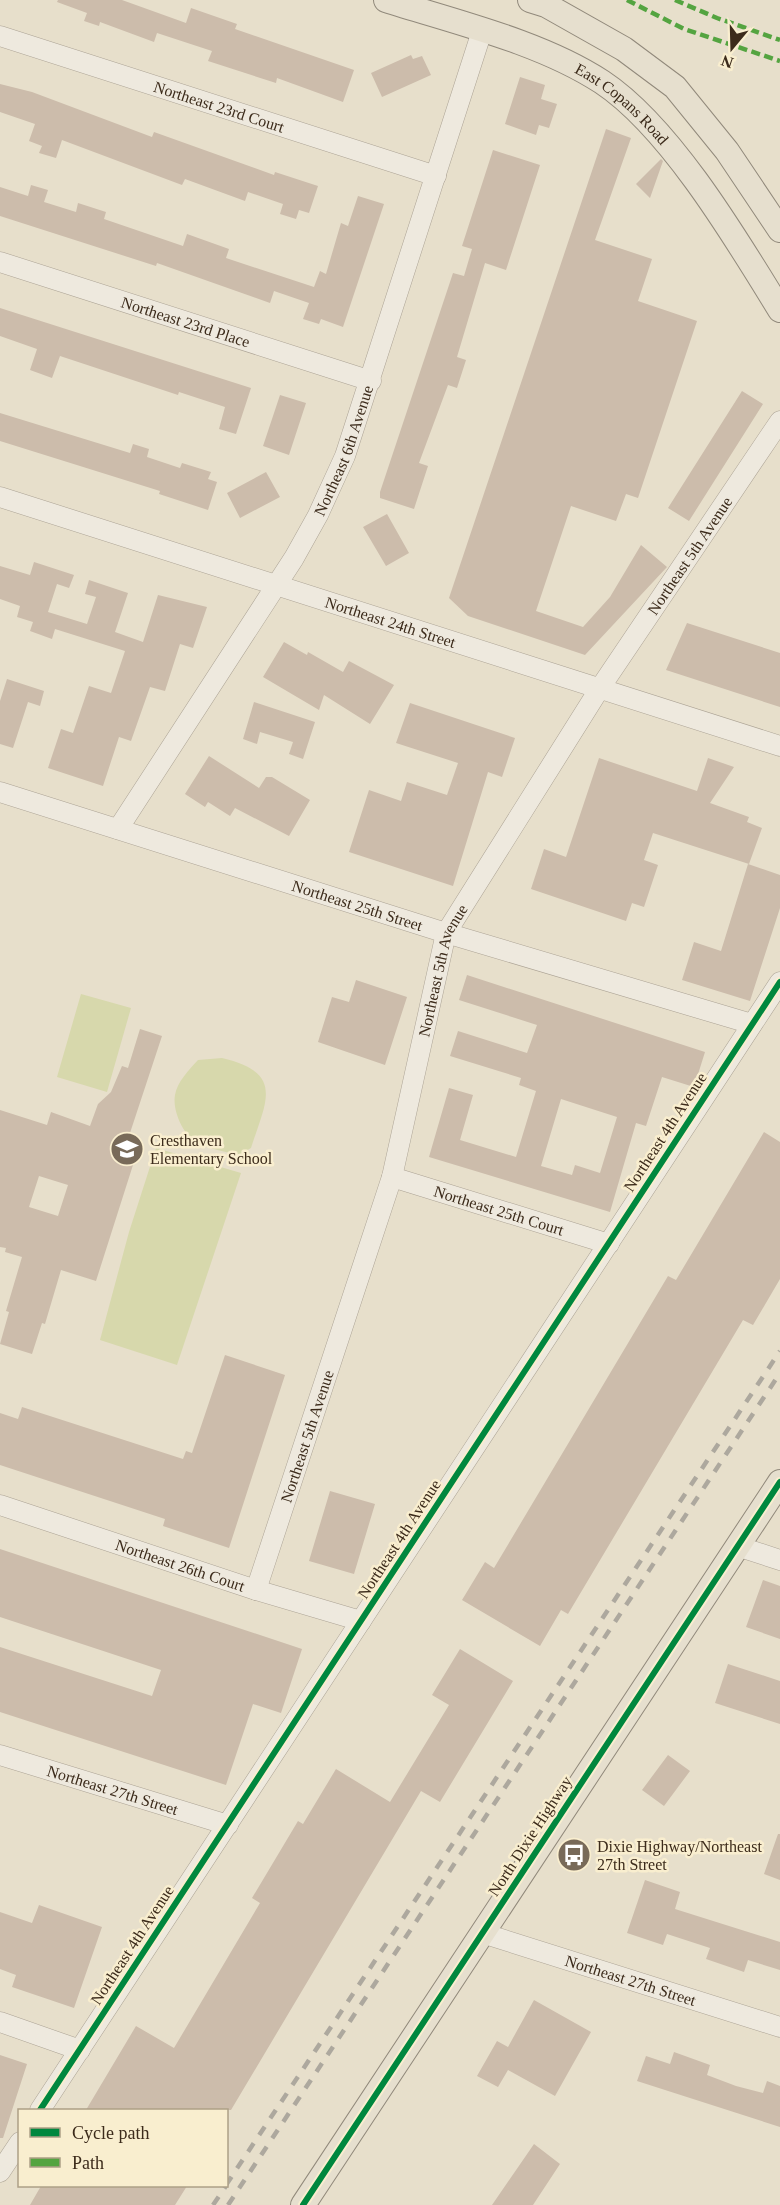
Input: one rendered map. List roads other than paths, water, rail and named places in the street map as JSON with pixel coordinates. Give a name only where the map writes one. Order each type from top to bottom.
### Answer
[{"type":"main road","name":"East Copans Road","points":[[386,0],[530,46],[602,82],[644,118],[692,176],[780,310]]},
{"type":"main road","points":[[530,0],[546,5],[624,49],[675,87],[727,151],[780,230]]},
{"type":"main road","name":"North Dixie Highway","points":[[303,2205],[780,1482]]},
{"type":"street","name":"Northeast 6th Avenue","points":[[118,829],[277,585],[318,514],[341,466],[371,381],[482,31]]},
{"type":"street","name":"Northeast 23rd Court","points":[[0,36],[436,176]]},
{"type":"street","name":"Northeast 23rd Place","points":[[0,262],[371,381]]},
{"type":"street","name":"Northeast 5th Avenue","points":[[256,1590],[392,1177],[446,933],[600,688],[780,421]]},
{"type":"street","name":"Northeast 24th Street","points":[[0,496],[780,746]]},
{"type":"street","name":"Northeast 25th Street","points":[[0,792],[446,933],[752,1024]]},
{"type":"street","name":"Northeast 4th Avenue","points":[[41,2109],[780,982]]},
{"type":"street","name":"Northeast 25th Court","points":[[392,1177],[609,1244]]},
{"type":"street","name":"Northeast 26th Court","points":[[0,1505],[256,1590],[361,1621]]},
{"type":"street","points":[[737,1546],[780,1560]]},
{"type":"street","name":"Northeast 27th Street","points":[[0,1755],[228,1825]]},
{"type":"street","name":"Northeast 27th Street","points":[[482,1933],[780,2027]]},
{"type":"street","points":[[0,2022],[80,2050]]},
{"type":"street","points":[[0,2172],[18,2145]]},
{"type":"railway","points":[[228,2182],[780,1351]]},
{"type":"railway","points":[[228,2205],[780,1373]]},
{"type":"railway","points":[[213,2205],[225,2187]]},
{"type":"place","name":"Cresthaven Elementary School","points":[[127,1149]]},
{"type":"place","name":"Dixie Highway/Northeast 27th Street","points":[[574,1855]]}]
